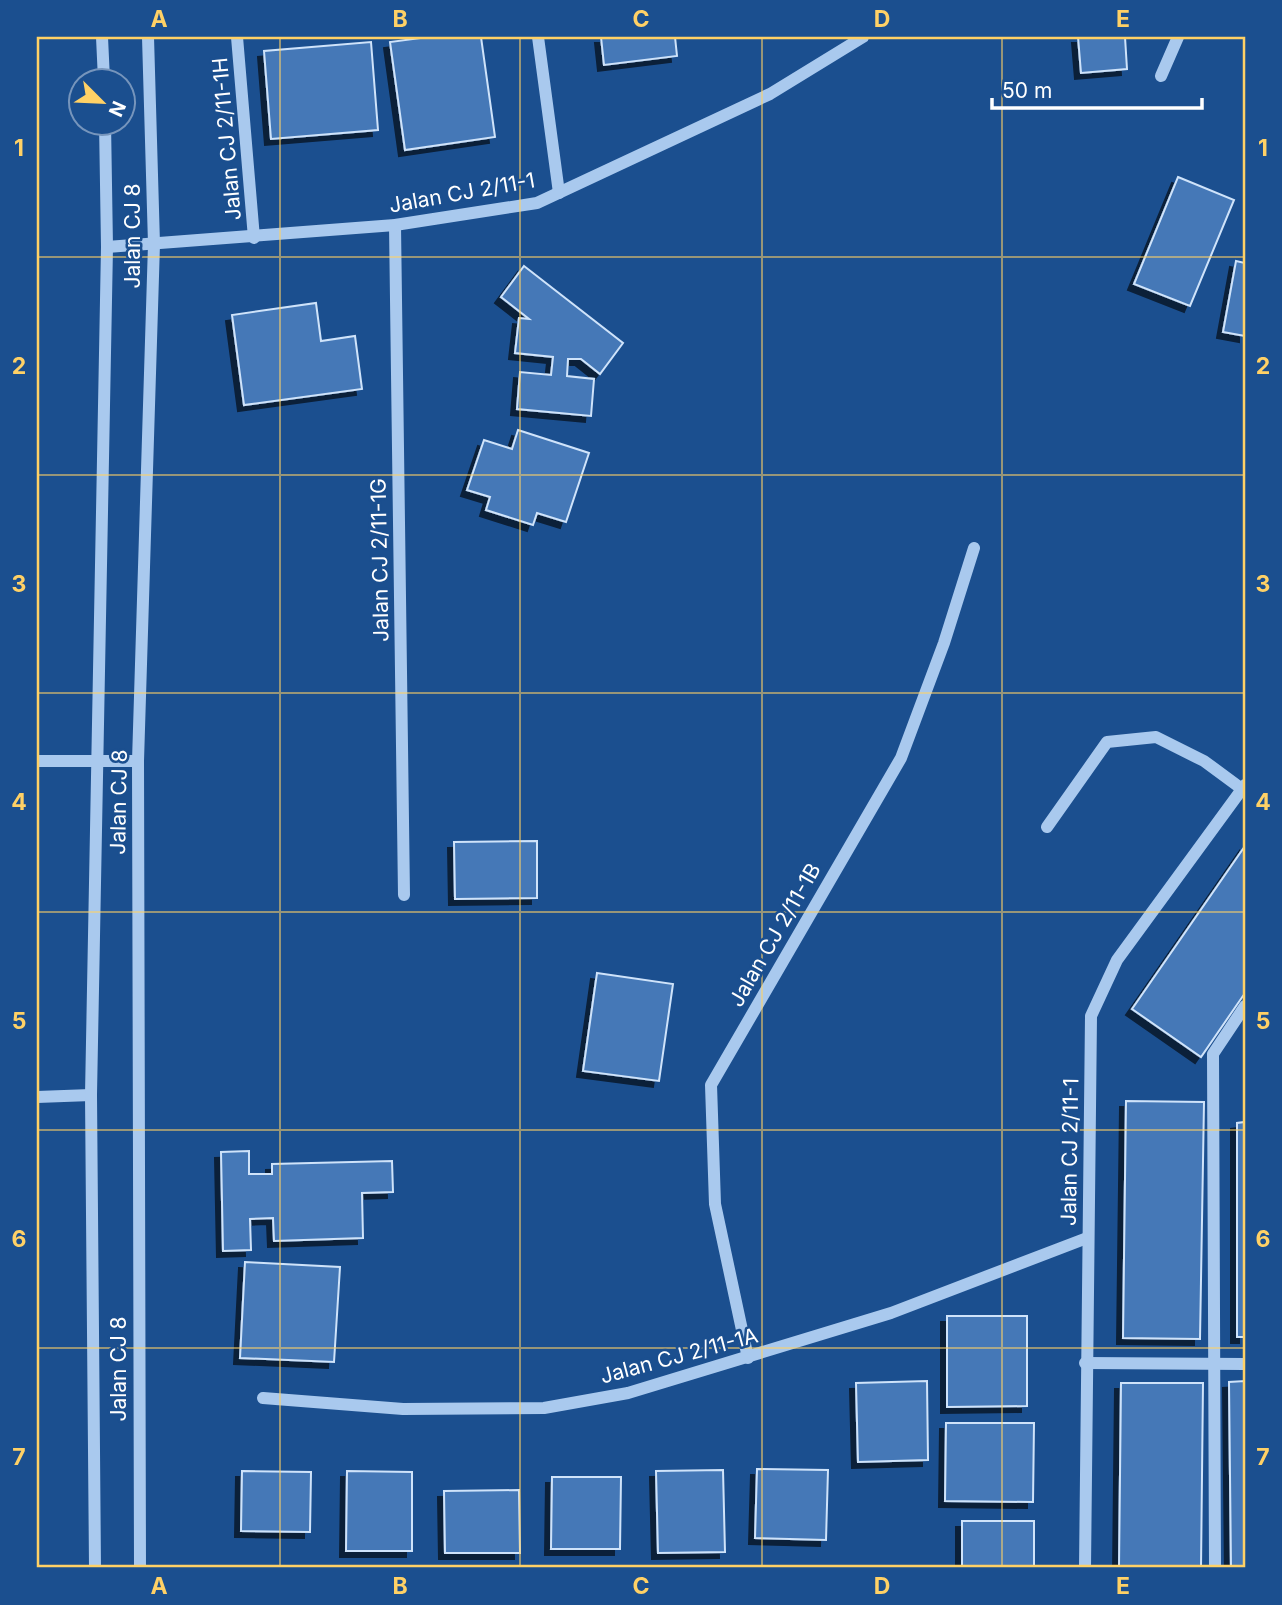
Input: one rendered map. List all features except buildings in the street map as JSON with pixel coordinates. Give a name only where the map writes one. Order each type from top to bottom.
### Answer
[{"type":"street","points":[[102,37],[103,66]]},
{"type":"street","name":"Jalan CJ 8","points":[[140,1568],[138,761],[154,244],[148,37]]},
{"type":"street","name":"Jalan CJ 2/11-1H","points":[[237,37],[254,238]]},
{"type":"street","points":[[538,37],[559,193]]},
{"type":"street","points":[[841,37],[842,51]]},
{"type":"street","name":"Jalan CJ 2/11-1","points":[[107,247],[254,238],[395,225],[537,203],[770,94],[863,37]]},
{"type":"street","points":[[1161,76],[1178,37]]},
{"type":"street","name":"Jalan CJ 8","points":[[95,1568],[91,1096],[95,761],[107,247],[105,136]]},
{"type":"street","name":"Jalan CJ 2/11-1G","points":[[395,225],[404,895]]},
{"type":"street","name":"Jalan CJ 2/11-1B","points":[[748,1358],[715,1204],[711,1085],[901,758],[944,643],[974,548]]},
{"type":"street","points":[[1047,827],[1107,742],[1156,737],[1204,761],[1244,787]]},
{"type":"street","points":[[37,761],[138,761]]},
{"type":"street","name":"Jalan CJ 2/11-1","points":[[1084,1568],[1091,1016],[1116,960],[1244,787]]},
{"type":"street","points":[[1215,1568],[1213,1054],[1245,1006]]},
{"type":"street","points":[[37,1097],[91,1096]]},
{"type":"street","name":"Jalan CJ 2/11-1A","points":[[263,1398],[403,1409],[544,1408],[628,1393],[891,1313],[1087,1237]]},
{"type":"street","points":[[1085,1363],[1245,1364]]}]
